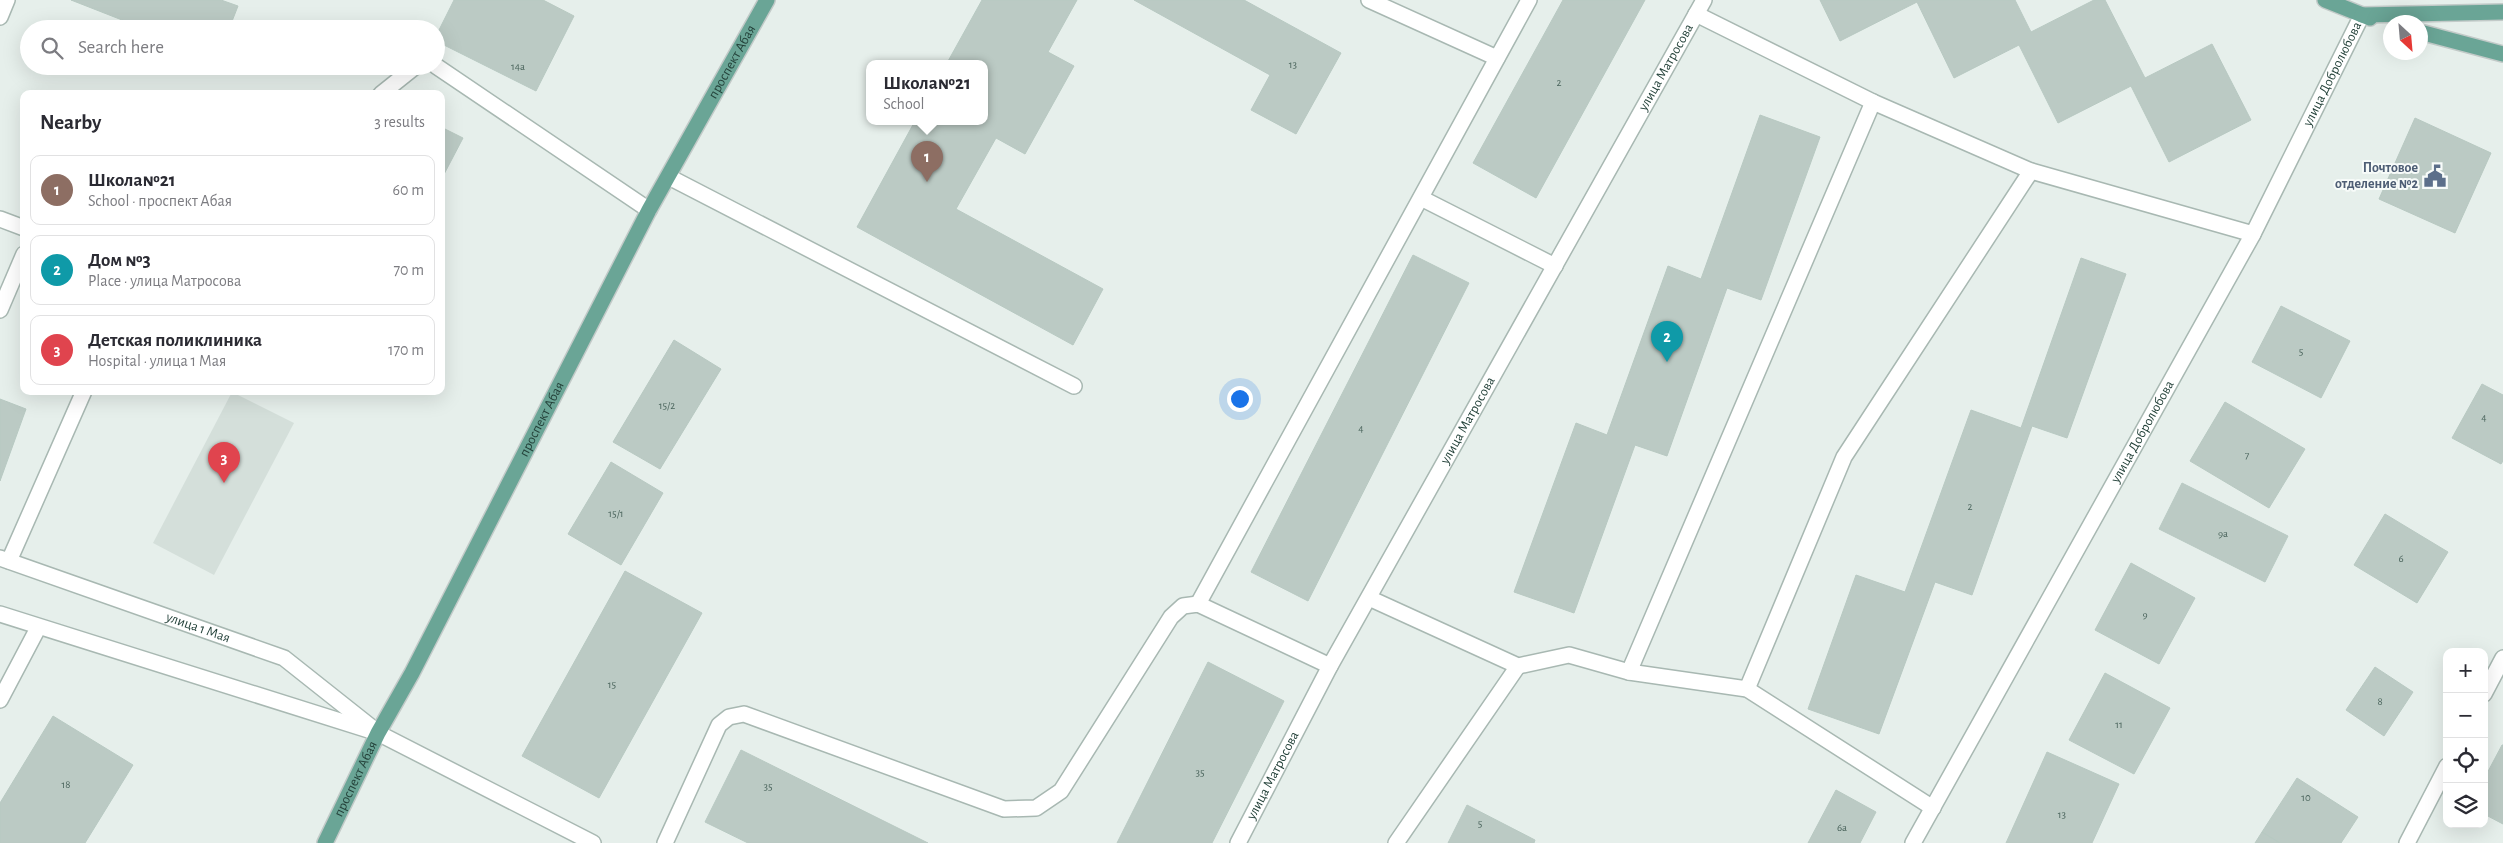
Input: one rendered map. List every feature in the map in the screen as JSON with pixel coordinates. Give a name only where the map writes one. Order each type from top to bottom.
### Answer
[{"type":"main road","name":"проспект Абая","points":[[325,843],[378,733],[412,674],[649,210],[767,0]]},
{"type":"main road","points":[[2325,0],[2383,22]]},
{"type":"main road","points":[[2362,15],[2503,12]]},
{"type":"main road","points":[[2428,34],[2503,54]]},
{"type":"street","points":[[0,17],[7,0]]},
{"type":"street","points":[[1369,0],[1497,58]]},
{"type":"street","points":[[1198,604],[1529,0]]},
{"type":"street","name":"улица Матросова","points":[[1238,843],[1330,666],[1704,0]]},
{"type":"street","points":[[1696,14],[1873,102],[2031,171],[2253,234]]},
{"type":"street","name":"улица Добролюбова","points":[[1913,843],[2253,234],[2362,15]]},
{"type":"street","points":[[445,72],[649,210]]},
{"type":"street","points":[[386,90],[405,75]]},
{"type":"street","points":[[1629,672],[1873,102]]},
{"type":"street","points":[[1747,688],[1844,457],[2031,171]]},
{"type":"street","points":[[669,177],[1074,386]]},
{"type":"street","points":[[1421,198],[1555,266]]},
{"type":"street","points":[[0,219],[20,226]]},
{"type":"street","points":[[0,310],[20,263]]},
{"type":"street","points":[[5,560],[82,395]]},
{"type":"street","name":"улица 1 Мая","points":[[5,560],[284,658],[378,733]]},
{"type":"street","points":[[1369,598],[1518,666],[1569,656],[1629,672],[1747,688],[1933,808]]},
{"type":"street","points":[[665,843],[719,725],[729,717],[744,714],[1004,809],[1036,808],[1061,791],[1172,617],[1183,606],[1198,604],[1330,666]]},
{"type":"street","name":"улица 1 Мая","points":[[0,614],[38,628],[378,733],[593,843]]},
{"type":"street","points":[[0,700],[38,628]]},
{"type":"street","points":[[2485,693],[2503,658]]},
{"type":"street","points":[[1396,843],[1518,666]]},
{"type":"street","points":[[2407,843],[2443,774]]},
{"type":"shaded area","points":[[230,395],[238,395],[294,423],[214,575],[153,543]]},
{"type":"building","points":[[71,0],[221,0],[238,6],[233,20],[122,20]]},
{"type":"building","points":[[454,0],[543,0],[574,16],[536,91],[445,46],[444,20]]},
{"type":"building","points":[[982,0],[1077,0],[1048,52],[1074,66],[1025,154],[996,138],[956,209],[1103,289],[1073,345],[857,227],[913,125],[988,125],[988,60],[949,60]]},
{"type":"building","points":[[1134,0],[1244,0],[1341,53],[1296,134],[1251,110],[1270,75]]},
{"type":"building","points":[[1563,0],[1645,0],[1536,198],[1473,163]]},
{"type":"building","points":[[1820,0],[2015,0],[2031,32],[2094,0],[2105,0],[2145,78],[2212,44],[2251,120],[2169,162],[2131,86],[2058,123],[2019,45],[1954,78],[1917,2],[1840,41]]},
{"type":"building","points":[[1760,115],[1820,137],[1761,300],[1727,288],[1667,456],[1635,445],[1574,613],[1514,592],[1576,423],[1607,435],[1668,266],[1701,279]]},
{"type":"building","name":"Почтовое отделение №2","points":[[2415,118],[2491,153],[2455,233],[2379,199]]},
{"type":"building","points":[[445,129],[463,138],[445,172]]},
{"type":"building","points":[[1413,255],[1469,283],[1308,601],[1251,572]]},
{"type":"building","points":[[2081,258],[2126,274],[2067,438],[2032,426],[1972,595],[1935,582],[1879,734],[1808,709],[1856,575],[1905,592],[1971,410],[2021,428]]},
{"type":"building","points":[[2281,306],[2350,341],[2321,398],[2252,362]]},
{"type":"building","points":[[674,340],[721,369],[660,469],[613,442]]},
{"type":"building","points":[[2482,384],[2503,395],[2503,461],[2501,464],[2452,438]]},
{"type":"building","points":[[0,399],[26,409],[0,481]]},
{"type":"building","points":[[2225,402],[2305,449],[2269,508],[2190,461]]},
{"type":"building","points":[[611,462],[663,493],[621,565],[568,534]]},
{"type":"building","points":[[2182,483],[2288,536],[2265,582],[2159,529]]},
{"type":"building","points":[[2385,514],[2448,552],[2417,603],[2354,565]]},
{"type":"building","points":[[2131,563],[2195,598],[2159,664],[2095,630]]},
{"type":"building","points":[[625,571],[702,613],[599,798],[522,756]]},
{"type":"building","points":[[1208,662],[1284,701],[1212,843],[1117,843]]},
{"type":"building","points":[[2375,667],[2413,692],[2384,736],[2346,710]]},
{"type":"building","points":[[2105,673],[2170,708],[2134,774],[2069,740]]},
{"type":"building","points":[[53,716],[133,765],[85,843],[0,843],[0,803]]},
{"type":"building","points":[[2503,745],[2503,824],[2488,816],[2488,771]]},
{"type":"building","points":[[741,750],[928,843],[748,843],[705,822]]},
{"type":"building","points":[[2047,752],[2119,784],[2092,843],[2006,843]]},
{"type":"building","points":[[2297,778],[2358,817],[2341,843],[2280,843],[2262,832]]},
{"type":"building","points":[[1836,790],[1876,812],[1860,843],[1808,843]]},
{"type":"building","points":[[1467,805],[1535,840],[1534,843],[1448,843]]},
{"type":"building","points":[[2262,832],[2280,843],[2255,843]]},
{"type":"place","name":"Почтовое отделение №2","points":[[2435,176]]},
{"type":"place","name":"Школа№21","points":[[927,182]]},
{"type":"place","name":"Дом №3","points":[[1667,362]]},
{"type":"place","name":"Детская поликлиника","points":[[224,483]]}]
